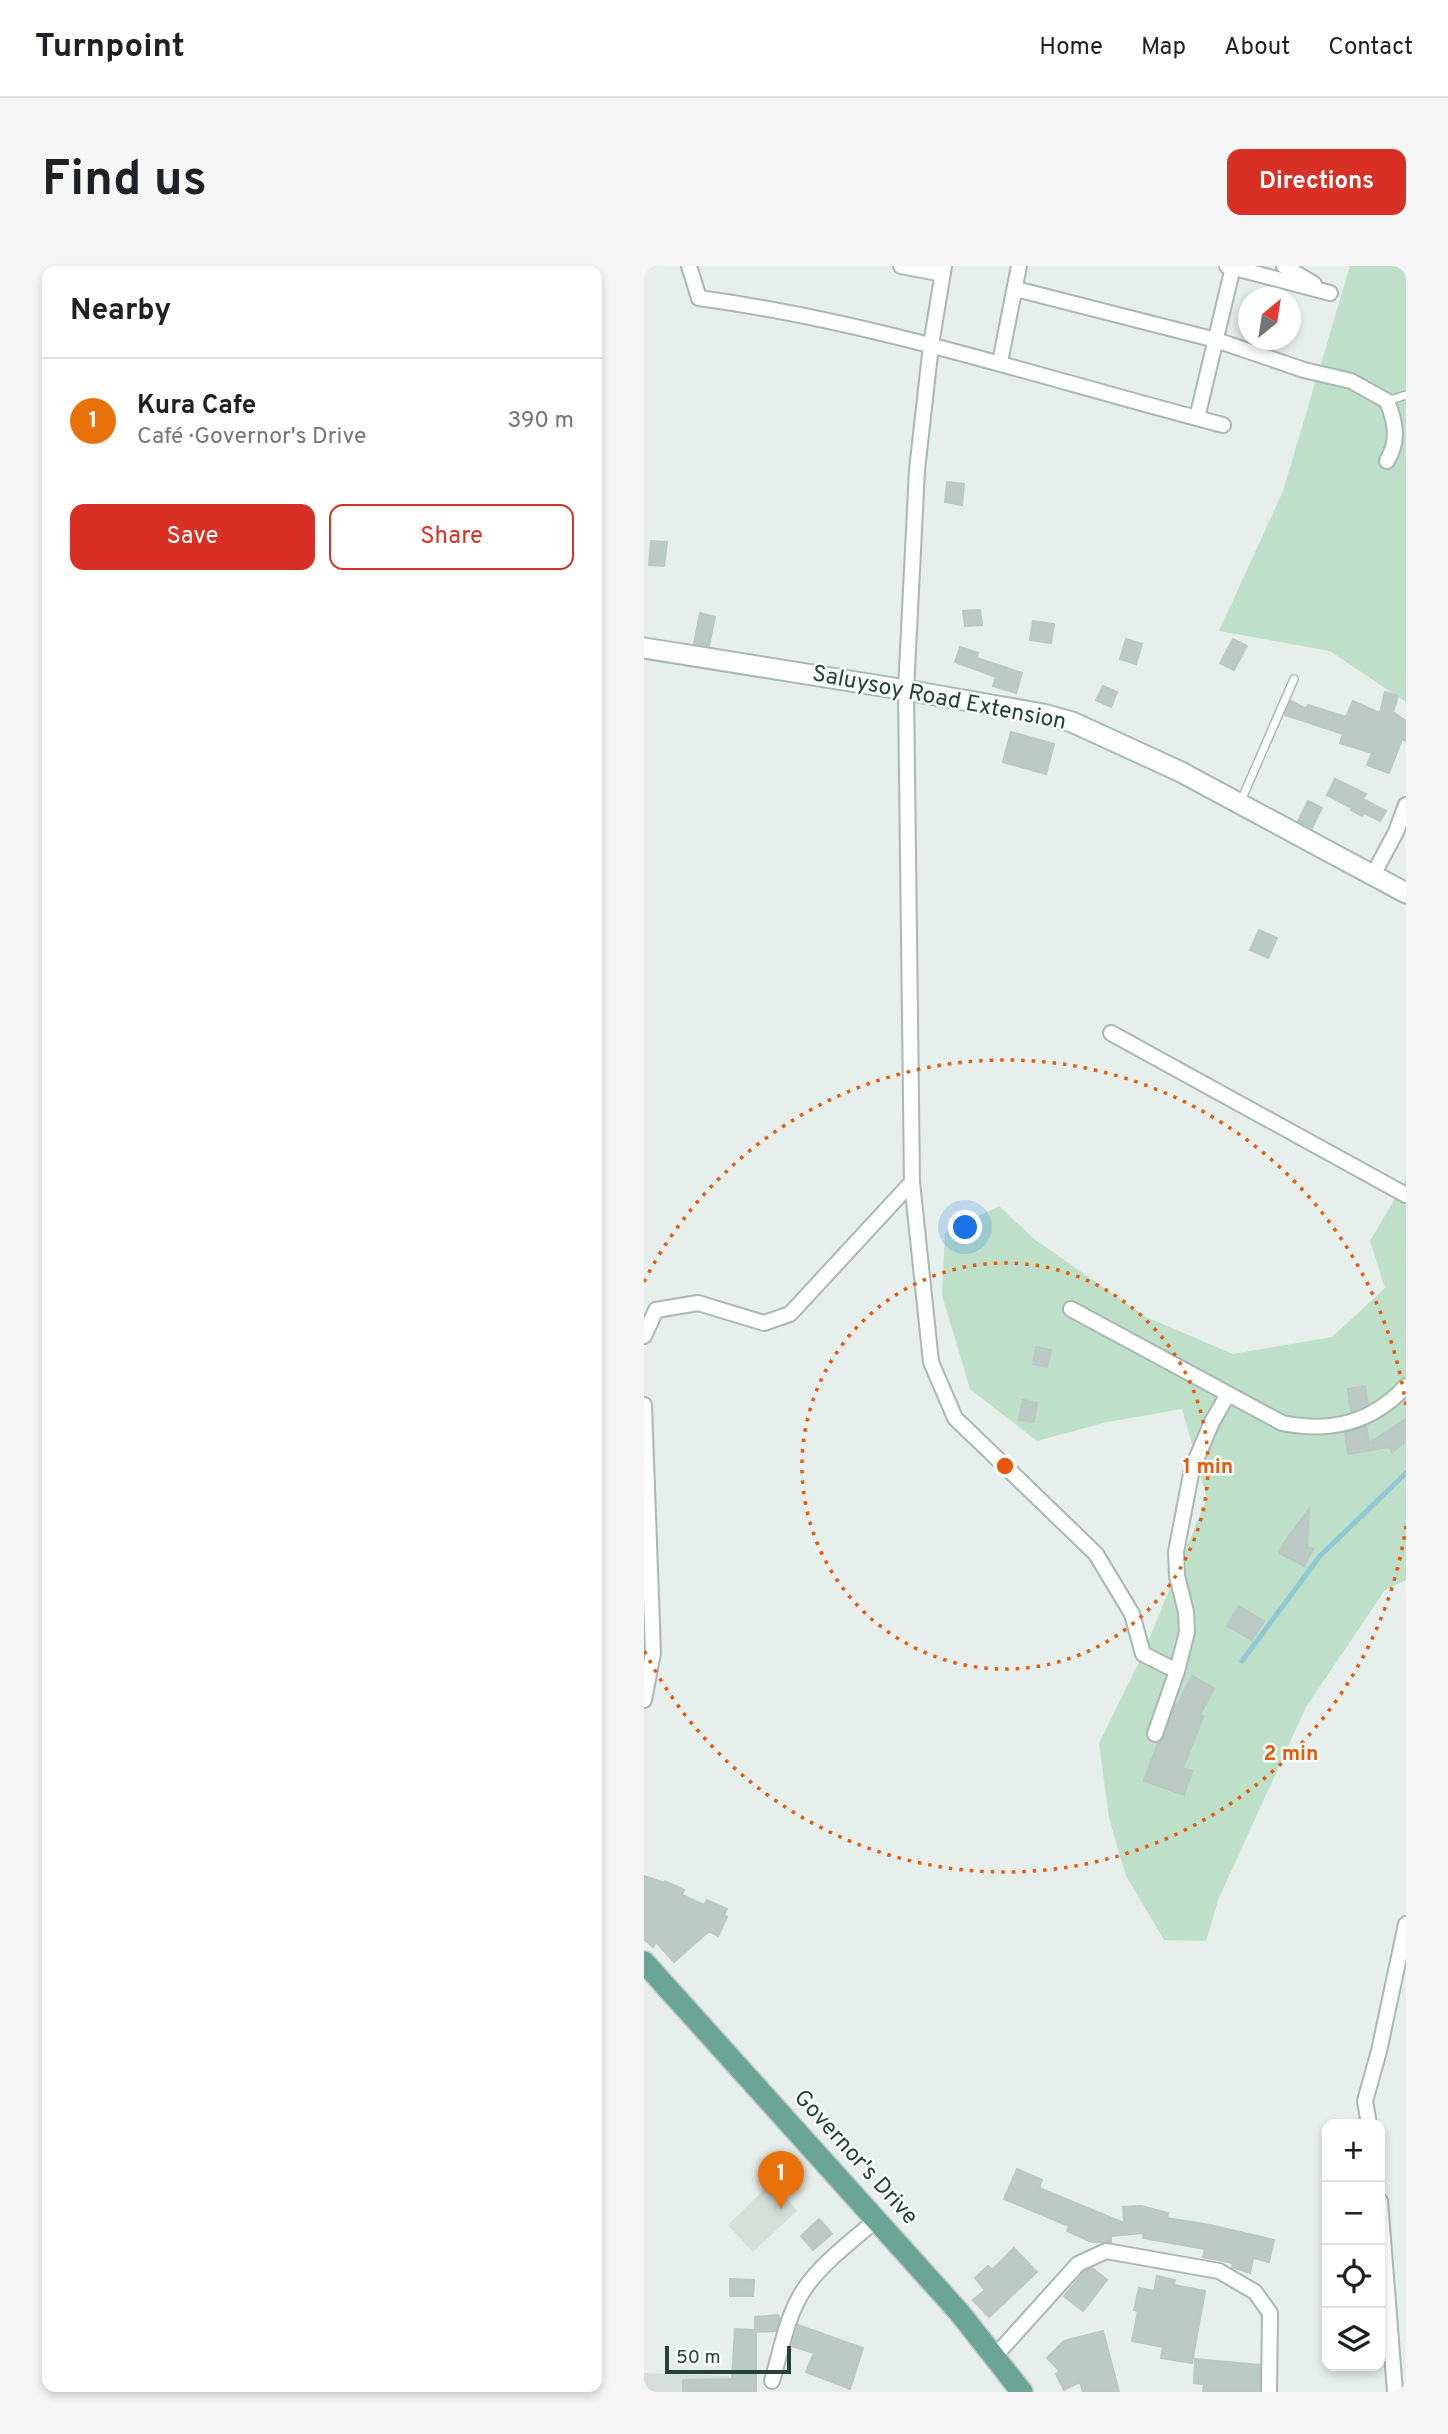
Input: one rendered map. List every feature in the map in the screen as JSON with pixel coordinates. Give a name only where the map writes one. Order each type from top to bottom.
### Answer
[{"type":"main road","name":"Saluysoy Road Extension","points":[[644,649],[906,690],[1043,714],[1072,722],[1181,772],[1406,893]]},
{"type":"main road","name":"Governor's Drive","points":[[644,1962],[959,2312],[1022,2392]]},
{"type":"street","points":[[689,266],[699,298],[767,307],[931,345],[1223,425]]},
{"type":"street","points":[[901,266],[944,270],[931,345],[917,470],[906,690],[912,1182],[931,1362],[955,1418],[1096,1554],[1132,1614],[1143,1654],[1177,1671]]},
{"type":"street","points":[[1000,362],[1020,266]]},
{"type":"street","points":[[1197,418],[1230,267],[1330,293],[1284,266]]},
{"type":"street","points":[[1016,289],[1216,340],[1304,370],[1351,381],[1387,401],[1396,431],[1393,450],[1387,461]]},
{"type":"street","points":[[1373,875],[1396,832],[1406,805]]},
{"type":"street","points":[[1111,1033],[1406,1195]]},
{"type":"street","points":[[644,1336],[656,1310],[698,1303],[764,1323],[790,1314],[912,1182]]},
{"type":"street","points":[[1071,1309],[1282,1423],[1307,1428],[1335,1425],[1366,1417],[1390,1403],[1406,1386]]},
{"type":"street","points":[[1155,1734],[1177,1671],[1187,1632],[1186,1612],[1177,1576],[1176,1552],[1192,1469],[1212,1422],[1228,1394]]},
{"type":"street","points":[[644,1405],[653,1653],[644,1700]]},
{"type":"street","points":[[1368,2119],[1365,2101],[1379,2051],[1406,1924]]},
{"type":"street","points":[[772,2381],[795,2306],[804,2289],[813,2277],[876,2220]]},
{"type":"street","points":[[1383,2245],[1395,2392]]},
{"type":"street","points":[[995,2356],[1078,2264],[1106,2251],[1219,2271],[1255,2292],[1270,2313],[1269,2392]]},
{"type":"lane","points":[[1387,401],[1406,395]]},
{"type":"lane","points":[[1240,803],[1294,679]]},
{"type":"shaded area","points":[[773,2181],[797,2211],[753,2252],[728,2225]]},
{"type":"shaded area","points":[[644,2373],[729,2376],[732,2392],[644,2392]]},
{"type":"green space","points":[[1350,266],[1406,266],[1406,702],[1330,651],[1219,631],[1283,491]]},
{"type":"green space","points":[[1406,1180],[1406,1580],[1385,1590],[1306,1707],[1219,1898],[1206,1941],[1164,1940],[1126,1876],[1109,1818],[1099,1743],[1143,1654],[1207,1498],[1182,1409],[1107,1422],[1037,1441],[970,1389],[942,1295],[945,1233],[999,1206],[1034,1239],[1146,1317],[1233,1354],[1332,1337],[1385,1288],[1370,1241]]},
{"type":"building","points":[[947,482],[964,484],[962,505],[945,502]]},
{"type":"building","points":[[651,541],[667,542],[664,566],[649,565]]},
{"type":"building","points":[[980,610],[982,625],[965,626],[963,611]]},
{"type":"building","points":[[700,613],[715,617],[709,646],[694,644]]},
{"type":"building","points":[[1033,621],[1054,624],[1051,643],[1030,640]]},
{"type":"building","points":[[1126,639],[1142,644],[1136,664],[1120,659]]},
{"type":"building","points":[[1233,639],[1247,646],[1234,670],[1220,663]]},
{"type":"building","points":[[960,647],[978,653],[977,658],[1022,673],[1016,693],[993,686],[996,677],[955,662]]},
{"type":"building","points":[[1103,686],[1117,692],[1111,707],[1096,700]]},
{"type":"building","points":[[1385,692],[1398,696],[1393,712],[1406,721],[1406,741],[1402,739],[1389,773],[1367,765],[1372,753],[1340,743],[1343,734],[1285,715],[1291,701],[1306,709],[1308,705],[1346,717],[1353,701],[1380,713]]},
{"type":"building","points":[[1011,732],[1054,744],[1046,774],[1003,762]]},
{"type":"building","points":[[1335,779],[1366,794],[1363,799],[1386,811],[1380,821],[1364,813],[1362,816],[1327,795]]},
{"type":"building","points":[[1308,801],[1322,808],[1312,828],[1298,821]]},
{"type":"building","points":[[1259,930],[1277,938],[1268,958],[1250,950]]},
{"type":"building","points":[[1036,1347],[1051,1350],[1047,1367],[1033,1364]]},
{"type":"building","points":[[1365,1386],[1368,1404],[1351,1411],[1348,1389]]},
{"type":"building","points":[[1023,1400],[1037,1403],[1034,1422],[1019,1420]]},
{"type":"building","points":[[1406,1419],[1406,1442],[1392,1452],[1389,1447],[1348,1454],[1345,1434],[1366,1426],[1369,1443]]},
{"type":"building","points":[[1309,1509],[1307,1547],[1313,1549],[1304,1566],[1279,1553]]},
{"type":"building","points":[[1239,1606],[1264,1621],[1252,1640],[1227,1626]]},
{"type":"building","points":[[1192,1676],[1214,1688],[1200,1715],[1203,1716],[1183,1768],[1192,1771],[1184,1795],[1144,1781],[1158,1743],[1164,1738],[1175,1705],[1177,1706]]},
{"type":"building","points":[[644,1876],[664,1883],[665,1881],[684,1890],[682,1895],[704,1905],[707,1900],[727,1909],[724,1915],[727,1917],[718,1936],[709,1931],[674,1962],[656,1942],[653,1947],[644,1939]]},
{"type":"building","points":[[1017,2169],[1042,2180],[1039,2188],[1124,2223],[1123,2207],[1141,2206],[1168,2213],[1167,2218],[1274,2240],[1269,2262],[1253,2258],[1250,2273],[1232,2267],[1233,2263],[1203,2257],[1205,2249],[1143,2238],[1144,2233],[1111,2236],[1111,2242],[1092,2242],[1067,2231],[1069,2226],[1004,2199]]},
{"type":"building","points":[[819,2219],[832,2234],[813,2250],[801,2236]]},
{"type":"building","points":[[1014,2248],[1037,2272],[989,2317],[973,2300],[985,2290],[975,2278],[988,2266],[992,2270]]},
{"type":"building","points":[[1092,2268],[1107,2280],[1083,2311],[1064,2296],[1084,2272]]},
{"type":"building","points":[[1157,2276],[1175,2280],[1174,2285],[1205,2291],[1192,2363],[1161,2358],[1163,2347],[1132,2341],[1139,2288],[1154,2291]]},
{"type":"building","points":[[730,2279],[754,2280],[753,2296],[730,2296]]},
{"type":"building","points":[[778,2315],[780,2318],[776,2331],[756,2332],[756,2392],[683,2392],[683,2380],[732,2379],[735,2329],[755,2330],[755,2317]]},
{"type":"building","points":[[798,2325],[863,2348],[850,2389],[806,2372],[814,2353],[792,2346]]},
{"type":"building","points":[[1103,2331],[1119,2392],[1083,2392],[1080,2382],[1064,2390],[1056,2374],[1060,2371],[1047,2358],[1064,2341]]},
{"type":"building","points":[[1195,2359],[1260,2365],[1259,2392],[1203,2392],[1204,2384],[1194,2383]]},
{"type":"waterway","points":[[1242,1661],[1320,1556],[1406,1473]]},
{"type":"place","name":"Kura Cafe","points":[[781,2209]]}]
